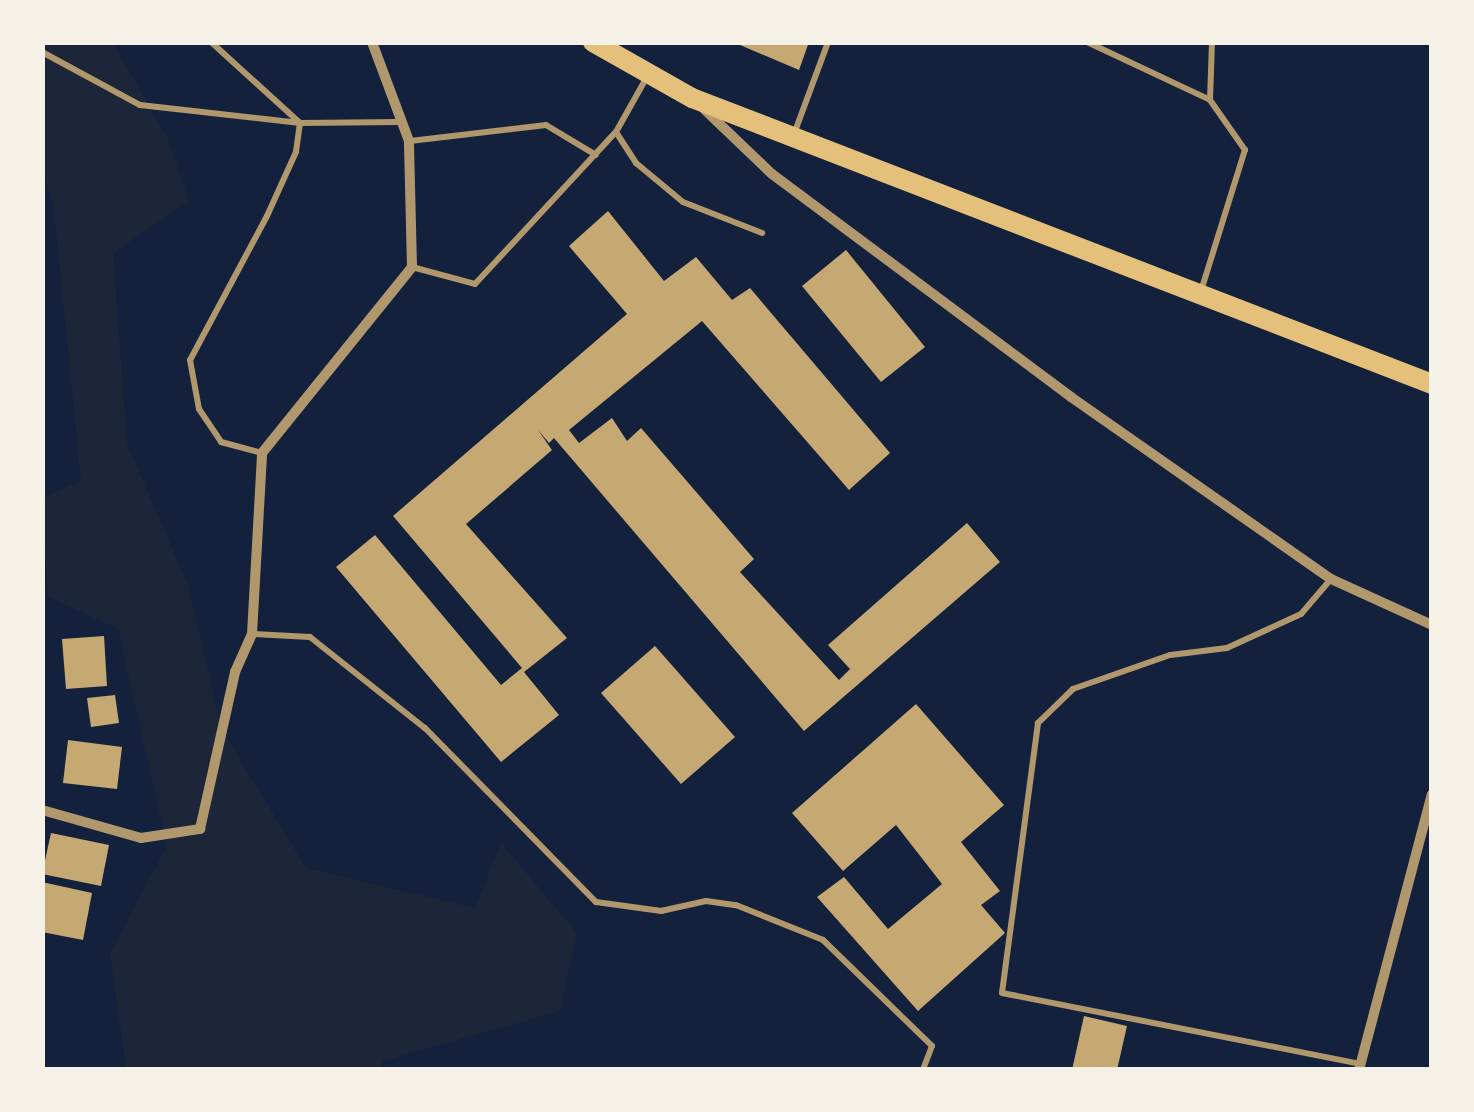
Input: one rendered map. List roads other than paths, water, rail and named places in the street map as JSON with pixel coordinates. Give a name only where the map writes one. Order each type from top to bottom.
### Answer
[{"type":"main road","points":[[594,42],[692,98],[794,134],[1200,297],[1432,384]]},
{"type":"street","points":[[42,810],[140,838],[200,829],[234,672],[252,634],[262,453],[412,266],[409,141],[372,42]]},
{"type":"street","points":[[692,98],[772,174],[1071,397],[1331,579],[1432,625]]},
{"type":"street","points":[[1360,1067],[1432,794]]},
{"type":"lane","points":[[211,42],[300,124]]},
{"type":"lane","points":[[794,134],[828,42]]},
{"type":"lane","points":[[1088,42],[1210,100],[1245,150],[1200,297]]},
{"type":"lane","points":[[1210,100],[1212,42]]},
{"type":"lane","points":[[42,52],[140,105],[300,124],[400,122]]},
{"type":"lane","points":[[412,266],[476,284],[616,132],[648,75]]},
{"type":"lane","points":[[262,453],[220,442],[200,409],[190,360],[268,216],[296,152],[300,124]]},
{"type":"lane","points":[[409,141],[546,125],[596,155]]},
{"type":"lane","points":[[616,132],[636,163],[683,202],[762,233]]},
{"type":"lane","points":[[1331,579],[1301,614],[1227,648],[1170,656],[1073,689],[1038,723],[1002,993],[1360,1067]]},
{"type":"lane","points":[[252,634],[310,636],[425,728],[596,902],[661,911],[706,901],[736,906],[823,940],[932,1046],[923,1070]]}]
